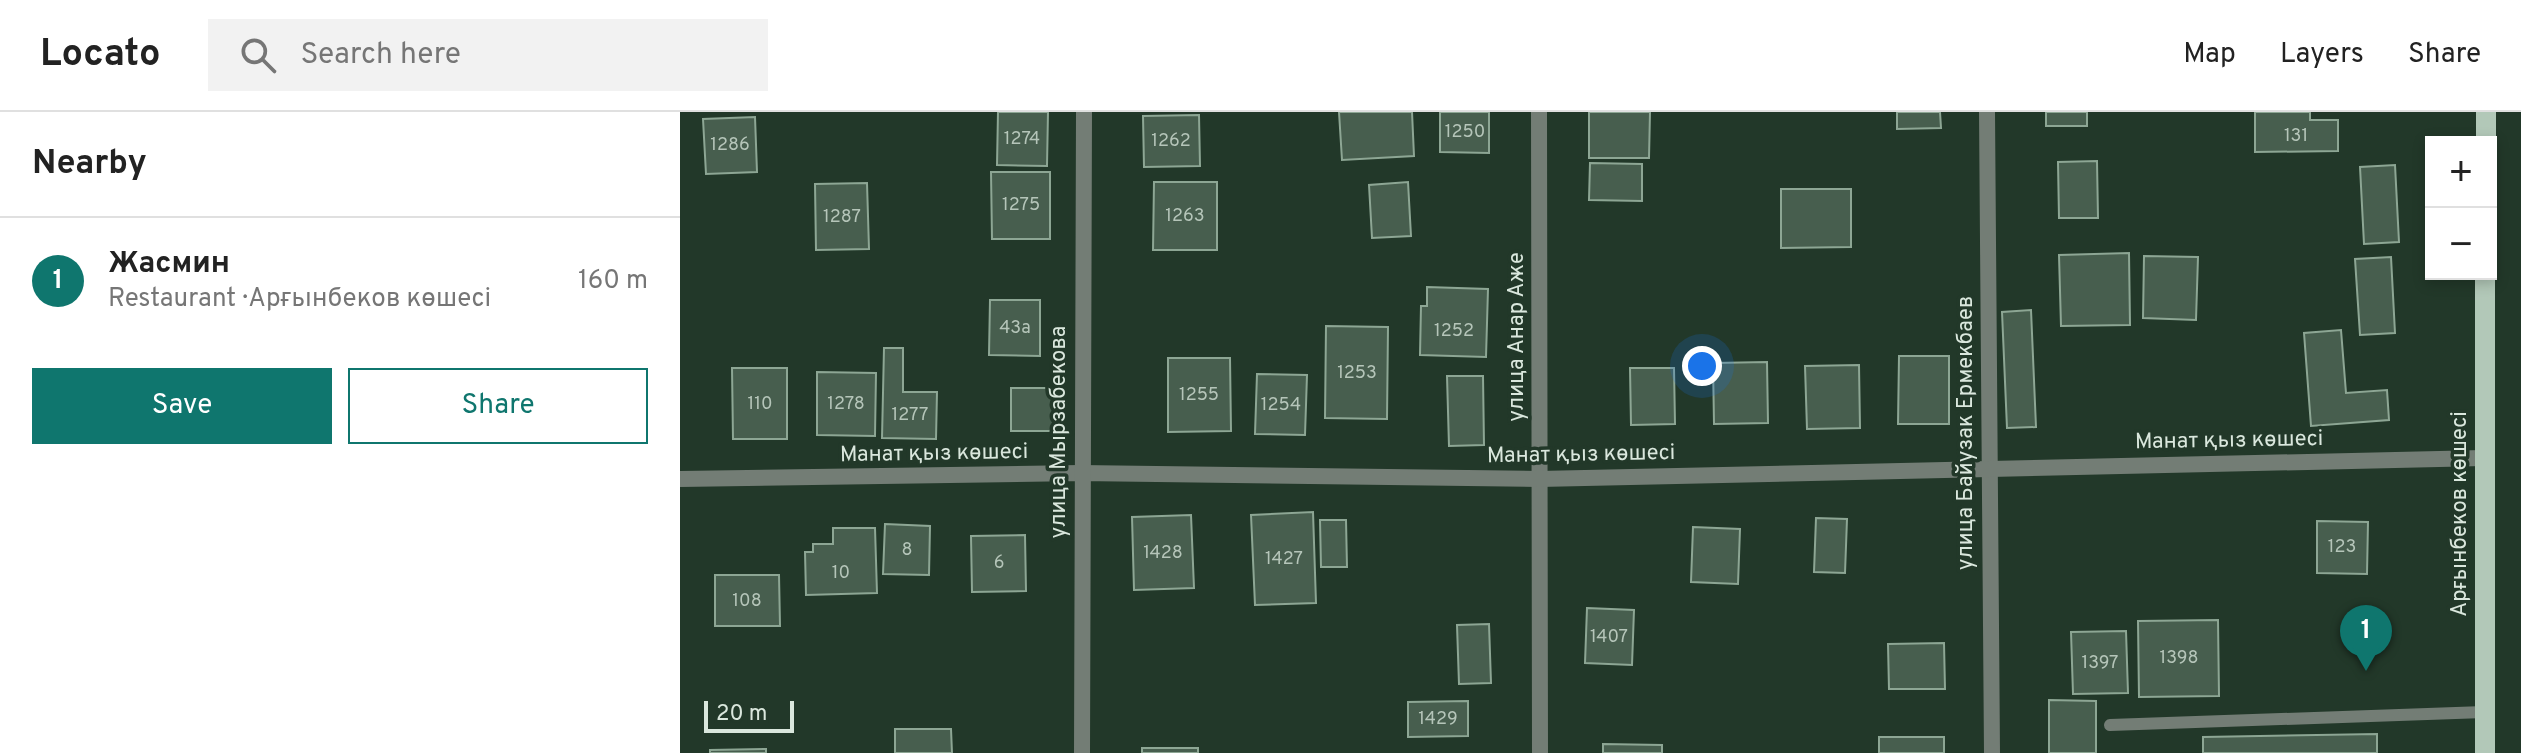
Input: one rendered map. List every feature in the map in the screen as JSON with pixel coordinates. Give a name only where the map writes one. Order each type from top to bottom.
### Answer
[{"type":"main road","points":[[2486,112],[2486,136]]},
{"type":"main road","name":"Арғынбеков көшесі","points":[[2485,280],[2485,753]]},
{"type":"street","name":"улица Мырзабекова","points":[[1082,753],[1080,473],[1084,112]]},
{"type":"street","name":"улица Анар Аже","points":[[1539,112],[1540,753]]},
{"type":"street","name":"улица Байузак Ермекбаев","points":[[1987,112],[1992,753]]},
{"type":"street","name":"Манат қыз көшесі","points":[[680,479],[1080,473],[1539,479],[2483,458]]},
{"type":"lane","points":[[2110,725],[2484,712]]},
{"type":"building","points":[[998,112],[1048,112],[1047,166],[997,165]]},
{"type":"building","points":[[1339,112],[1412,112],[1414,156],[1342,160]]},
{"type":"building","points":[[1440,112],[1489,112],[1489,153],[1440,152]]},
{"type":"building","points":[[1589,112],[1650,112],[1649,158],[1589,158]]},
{"type":"building","points":[[1897,112],[1940,112],[1941,128],[1897,129]]},
{"type":"building","points":[[2046,112],[2087,112],[2087,126],[2046,126]]},
{"type":"building","points":[[2255,112],[2310,112],[2310,120],[2338,120],[2338,151],[2255,152]]},
{"type":"building","points":[[1199,115],[1200,166],[1144,167],[1143,116]]},
{"type":"building","points":[[755,117],[757,172],[706,174],[703,119]]},
{"type":"building","points":[[2097,161],[2098,218],[2059,218],[2058,162]]},
{"type":"building","points":[[1590,163],[1642,164],[1642,201],[1589,200]]},
{"type":"building","points":[[2395,165],[2399,242],[2364,244],[2360,167]]},
{"type":"building","points":[[991,172],[1050,172],[1050,239],[992,239]]},
{"type":"building","points":[[1154,182],[1217,182],[1217,250],[1153,250]]},
{"type":"building","points":[[1408,182],[1411,236],[1372,238],[1369,185]]},
{"type":"building","points":[[867,183],[869,249],[816,250],[815,184]]},
{"type":"building","points":[[1781,189],[1851,189],[1851,247],[1781,248]]},
{"type":"building","points":[[2129,253],[2130,325],[2061,326],[2059,255]]},
{"type":"building","points":[[2144,256],[2198,257],[2196,320],[2143,318]]},
{"type":"building","points":[[2391,257],[2395,333],[2360,335],[2355,259]]},
{"type":"building","points":[[1427,287],[1488,289],[1486,357],[1420,355],[1421,306],[1427,306]]},
{"type":"building","points":[[990,300],[1040,300],[1040,356],[989,355]]},
{"type":"building","points":[[2031,310],[2036,427],[2007,428],[2002,312]]},
{"type":"building","points":[[1326,326],[1388,327],[1387,419],[1325,418]]},
{"type":"building","points":[[2341,330],[2346,393],[2387,390],[2389,420],[2311,426],[2304,333]]},
{"type":"building","points":[[884,348],[903,348],[903,392],[937,392],[936,439],[882,438]]},
{"type":"building","points":[[1899,356],[1949,356],[1949,424],[1898,424]]},
{"type":"building","points":[[1168,358],[1230,358],[1231,431],[1168,432]]},
{"type":"building","points":[[1767,362],[1768,423],[1714,424],[1713,363]]},
{"type":"building","points":[[1859,365],[1860,428],[1807,429],[1805,366]]},
{"type":"building","points":[[732,368],[787,368],[787,439],[733,439]]},
{"type":"building","points":[[1630,368],[1674,368],[1675,424],[1631,425]]},
{"type":"building","points":[[817,372],[876,373],[875,436],[817,435]]},
{"type":"building","points":[[1257,374],[1307,375],[1305,435],[1255,434]]},
{"type":"building","points":[[1447,376],[1483,376],[1484,445],[1449,446]]},
{"type":"building","points":[[1011,388],[1057,388],[1057,431],[1011,431]]},
{"type":"building","points":[[1313,512],[1316,603],[1255,605],[1251,515]]},
{"type":"building","points":[[1191,515],[1194,588],[1134,590],[1132,517]]},
{"type":"building","points":[[1816,518],[1847,519],[1845,573],[1814,572]]},
{"type":"building","points":[[1320,520],[1346,520],[1347,567],[1321,567]]},
{"type":"building","points":[[2317,521],[2368,522],[2367,574],[2317,573]]},
{"type":"building","points":[[885,524],[930,526],[929,575],[883,574]]},
{"type":"building","points":[[1693,527],[1740,529],[1738,584],[1691,582]]},
{"type":"building","points":[[833,528],[875,528],[877,593],[806,595],[805,552],[813,552],[813,544],[833,544]]},
{"type":"building","points":[[1025,535],[1026,591],[972,592],[971,536]]},
{"type":"building","points":[[715,575],[779,575],[780,626],[715,626]]},
{"type":"building","points":[[1587,608],[1634,610],[1632,665],[1585,663]]},
{"type":"building","points":[[2218,620],[2219,696],[2139,697],[2138,621]]},
{"type":"building","points":[[1489,624],[1491,683],[1459,684],[1457,625]]},
{"type":"building","points":[[2126,631],[2128,693],[2073,694],[2071,632]]},
{"type":"building","points":[[1944,643],[1945,689],[1889,689],[1888,644]]},
{"type":"building","points":[[2049,700],[2096,701],[2096,753],[2049,753]]},
{"type":"building","points":[[1468,701],[1468,736],[1408,737],[1408,702]]},
{"type":"building","points":[[895,729],[951,729],[952,753],[895,753]]},
{"type":"building","points":[[2377,734],[2377,753],[2203,753],[2203,737]]},
{"type":"building","points":[[1879,737],[1944,737],[1944,753],[1879,753]]},
{"type":"building","points":[[1603,744],[1662,745],[1662,753],[1603,753]]},
{"type":"building","points":[[1142,748],[1198,748],[1198,753],[1142,753]]},
{"type":"building","points":[[766,749],[766,753],[710,753],[710,750]]},
{"type":"place","name":"Жасмин","points":[[2366,671]]}]
